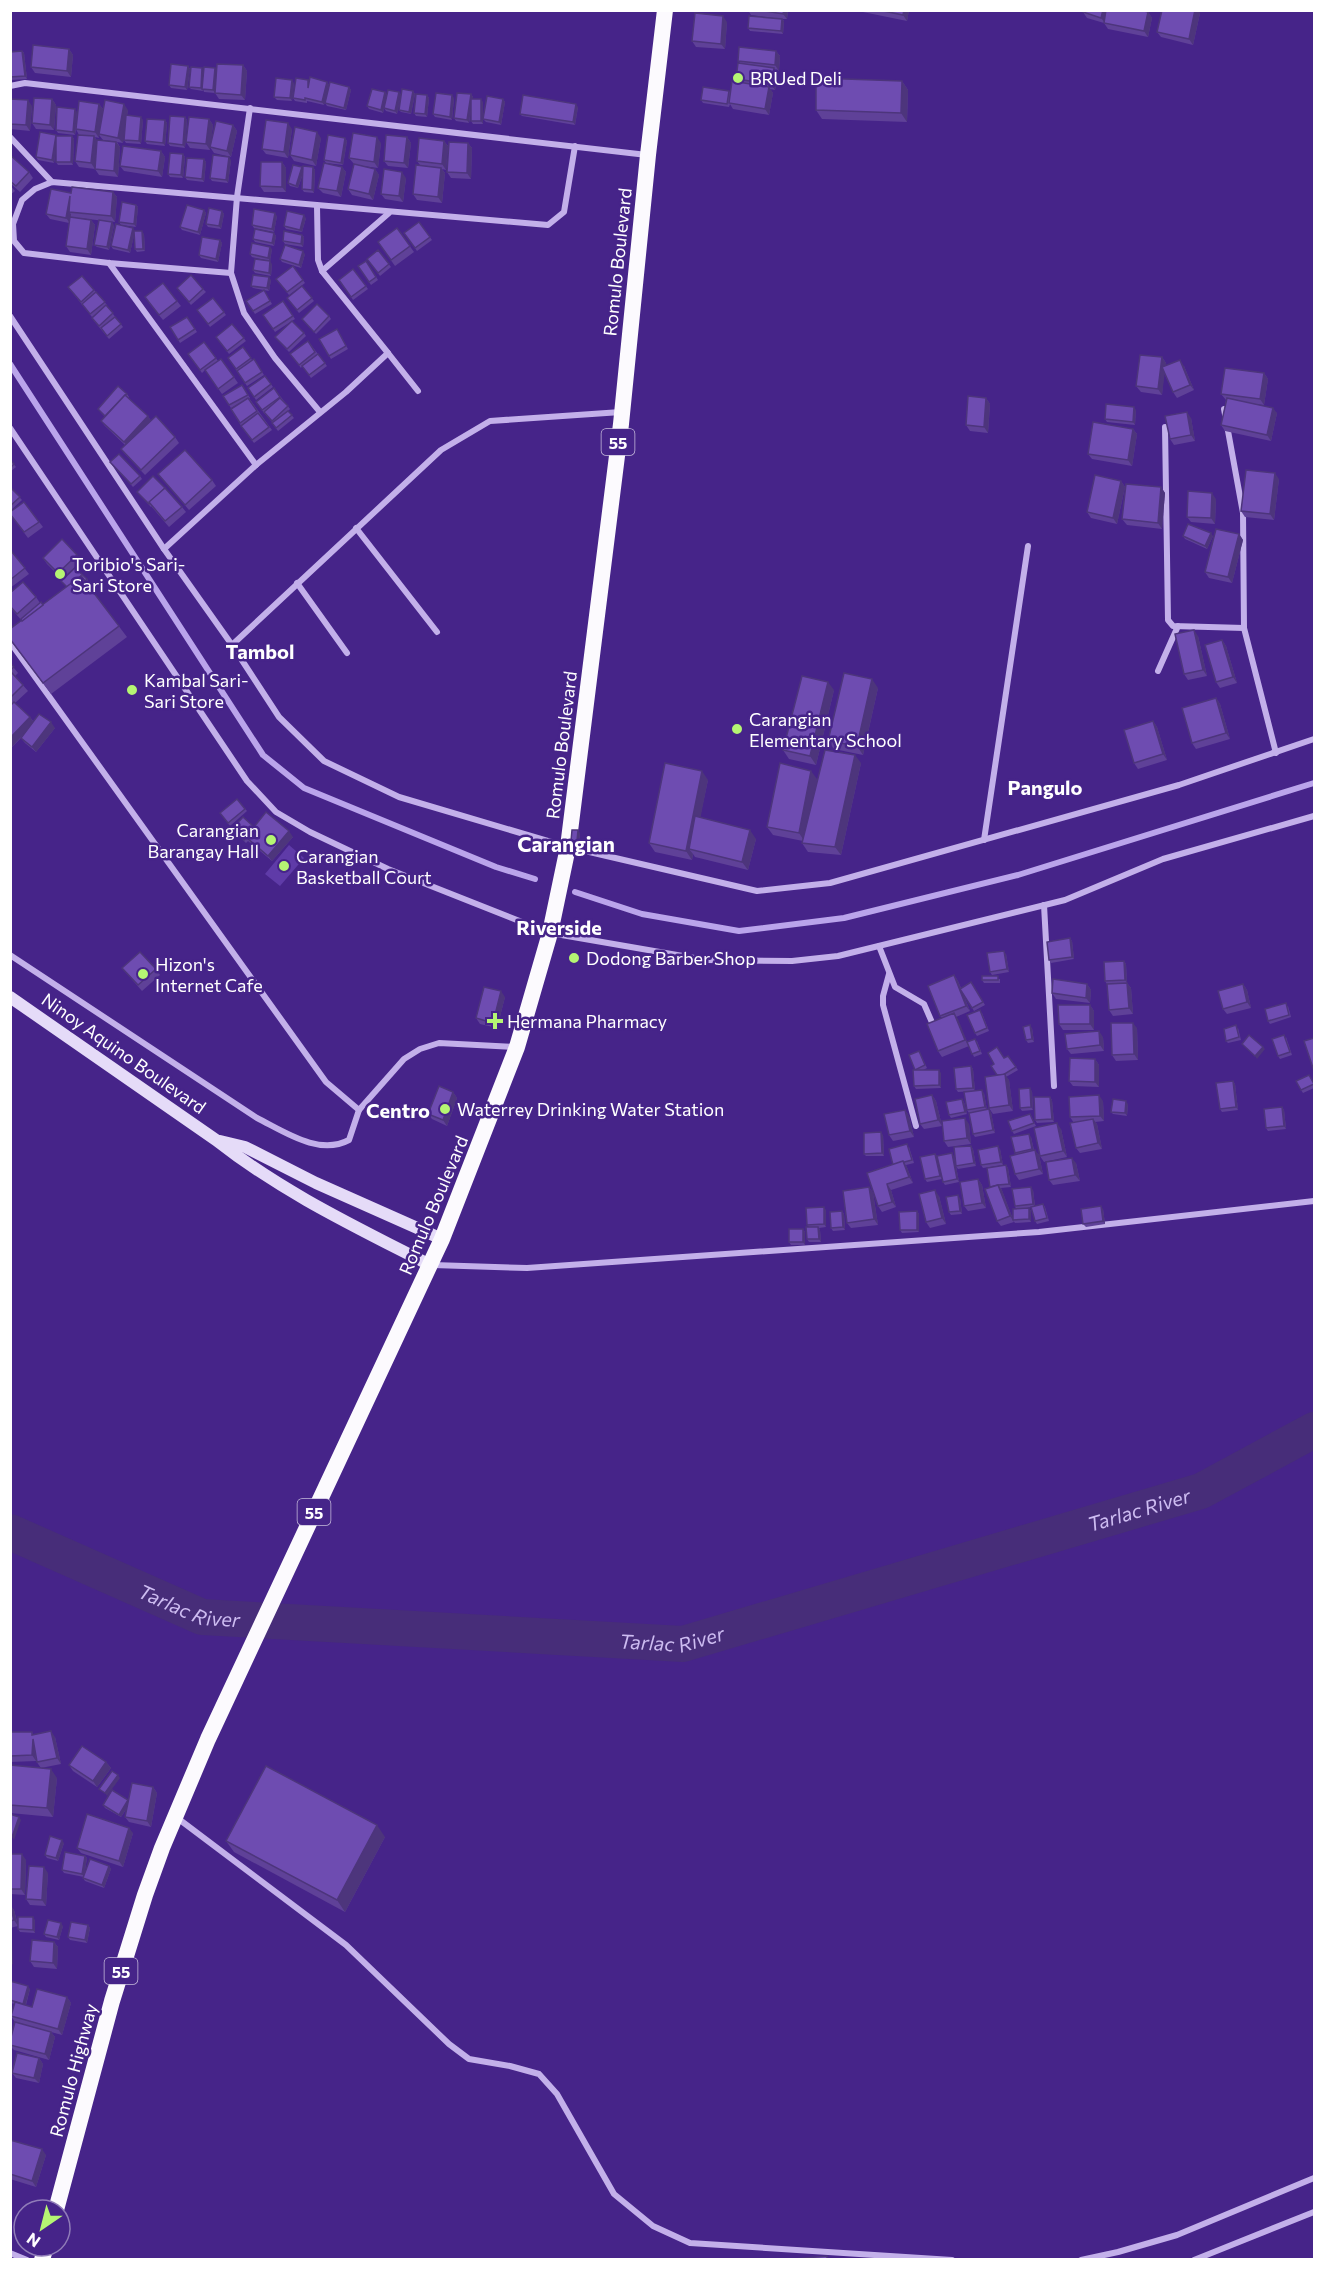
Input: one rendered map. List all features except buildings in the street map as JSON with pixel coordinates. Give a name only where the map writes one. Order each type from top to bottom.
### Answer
[{"type":"highway","name":"Romulo Boulevard","points":[[208,1739],[442,1239],[517,1047],[550,933],[568,847],[622,412],[665,10]]},
{"type":"highway","name":"Romulo Highway","points":[[59,2198],[112,2001],[145,1895],[208,1739]]},
{"type":"main road","name":"Ninoy Aquino Boulevard","points":[[10,996],[287,1190],[430,1265]]},
{"type":"main road","name":"Ninoy Aquino Boulevard","points":[[216,1140],[244,1147],[316,1183],[442,1239]]},
{"type":"street","points":[[10,86],[25,83],[648,155]]},
{"type":"street","points":[[250,108],[237,197],[231,273],[244,313],[274,358],[320,412]]},
{"type":"street","points":[[10,137],[52,182]]},
{"type":"street","points":[[231,273],[24,253],[14,241],[13,224],[22,201],[35,189],[52,182],[548,225],[564,212],[575,146]]},
{"type":"street","points":[[317,206],[318,260],[322,271],[418,391]]},
{"type":"street","points":[[322,271],[389,213]]},
{"type":"street","points":[[109,263],[256,465]]},
{"type":"street","points":[[10,316],[164,549],[232,645],[279,717],[324,761],[399,797],[568,847],[757,891],[830,883],[1179,785],[1314,739]]},
{"type":"street","points":[[164,549],[256,465],[388,353]]},
{"type":"street","points":[[1224,409],[1243,513],[1244,628],[1276,753]]},
{"type":"street","points":[[232,645],[441,450],[490,422],[622,412]]},
{"type":"street","points":[[1165,427],[1168,620],[1173,626],[1244,628]]},
{"type":"street","points":[[10,428],[247,781],[276,812],[310,832],[388,868],[550,933],[706,960],[792,962],[838,956],[1065,900],[1163,859],[1314,816]]},
{"type":"street","points":[[356,528],[437,632]]},
{"type":"street","points":[[984,840],[1028,546]]},
{"type":"street","points":[[297,583],[346,652]]},
{"type":"street","points":[[1158,671],[1178,626]]},
{"type":"street","points":[[10,642],[326,1082],[359,1110]]},
{"type":"street","points":[[1044,905],[1054,1086]]},
{"type":"street","points":[[879,946],[898,991],[915,998],[927,1008],[934,1027]]},
{"type":"street","points":[[10,955],[257,1119],[299,1139],[324,1146],[338,1146],[349,1140],[359,1110],[404,1059],[420,1049],[439,1043],[517,1047]]},
{"type":"street","points":[[890,974],[883,996],[883,1005],[916,1126]]},
{"type":"street","points":[[430,1265],[527,1268],[1039,1232],[1314,1201]]},
{"type":"street","points":[[175,1816],[346,1945],[449,2044],[469,2059],[539,2074],[557,2094],[614,2194],[653,2226],[690,2243],[952,2259]]},
{"type":"street","points":[[1081,2259],[1118,2252],[1177,2235],[1314,2178]]},
{"type":"street","points":[[1194,2259],[1314,2212]]},
{"type":"street","points":[[10,2253],[27,2259]]},
{"type":"shaded area","name":"Carangian Basketball Court","points":[[289,845],[304,858],[280,886],[265,874]]},
{"type":"waterway","points":[[10,364],[263,755],[304,788],[496,867],[535,879]]},
{"type":"waterway","points":[[575,892],[642,914],[739,931],[844,918],[1018,875],[1314,783]]},
{"type":"waterway","name":"Tarlac River","points":[[10,1532],[202,1617],[683,1644],[1201,1491],[1314,1430]]},
{"type":"place","name":"BRUed Deli","points":[[738,78]]},
{"type":"place","name":"Toribio's Sari- Sari Store","points":[[60,574]]},
{"type":"place","name":"Kambal Sari- Sari Store","points":[[132,690]]},
{"type":"place","name":"Carangian Elementary School","points":[[737,729]]},
{"type":"place","name":"Carangian Barangay Hall","points":[[271,840]]},
{"type":"place","name":"Carangian Basketball Court","points":[[284,866]]},
{"type":"place","name":"Dodong Barber Shop","points":[[574,958]]},
{"type":"place","name":"Hizon's Internet Cafe","points":[[143,974]]},
{"type":"place","name":"Hermana Pharmacy","points":[[495,1021]]},
{"type":"place","name":"Waterrey Drinking Water Station","points":[[445,1109]]},
{"type":"district","name":"Tambol","points":[[260,651]]},
{"type":"district","name":"Pangulo","points":[[1045,787]]},
{"type":"district","name":"Carangian","points":[[566,843]]},
{"type":"district","name":"Riverside","points":[[559,927]]},
{"type":"district","name":"Centro","points":[[398,1110]]}]
